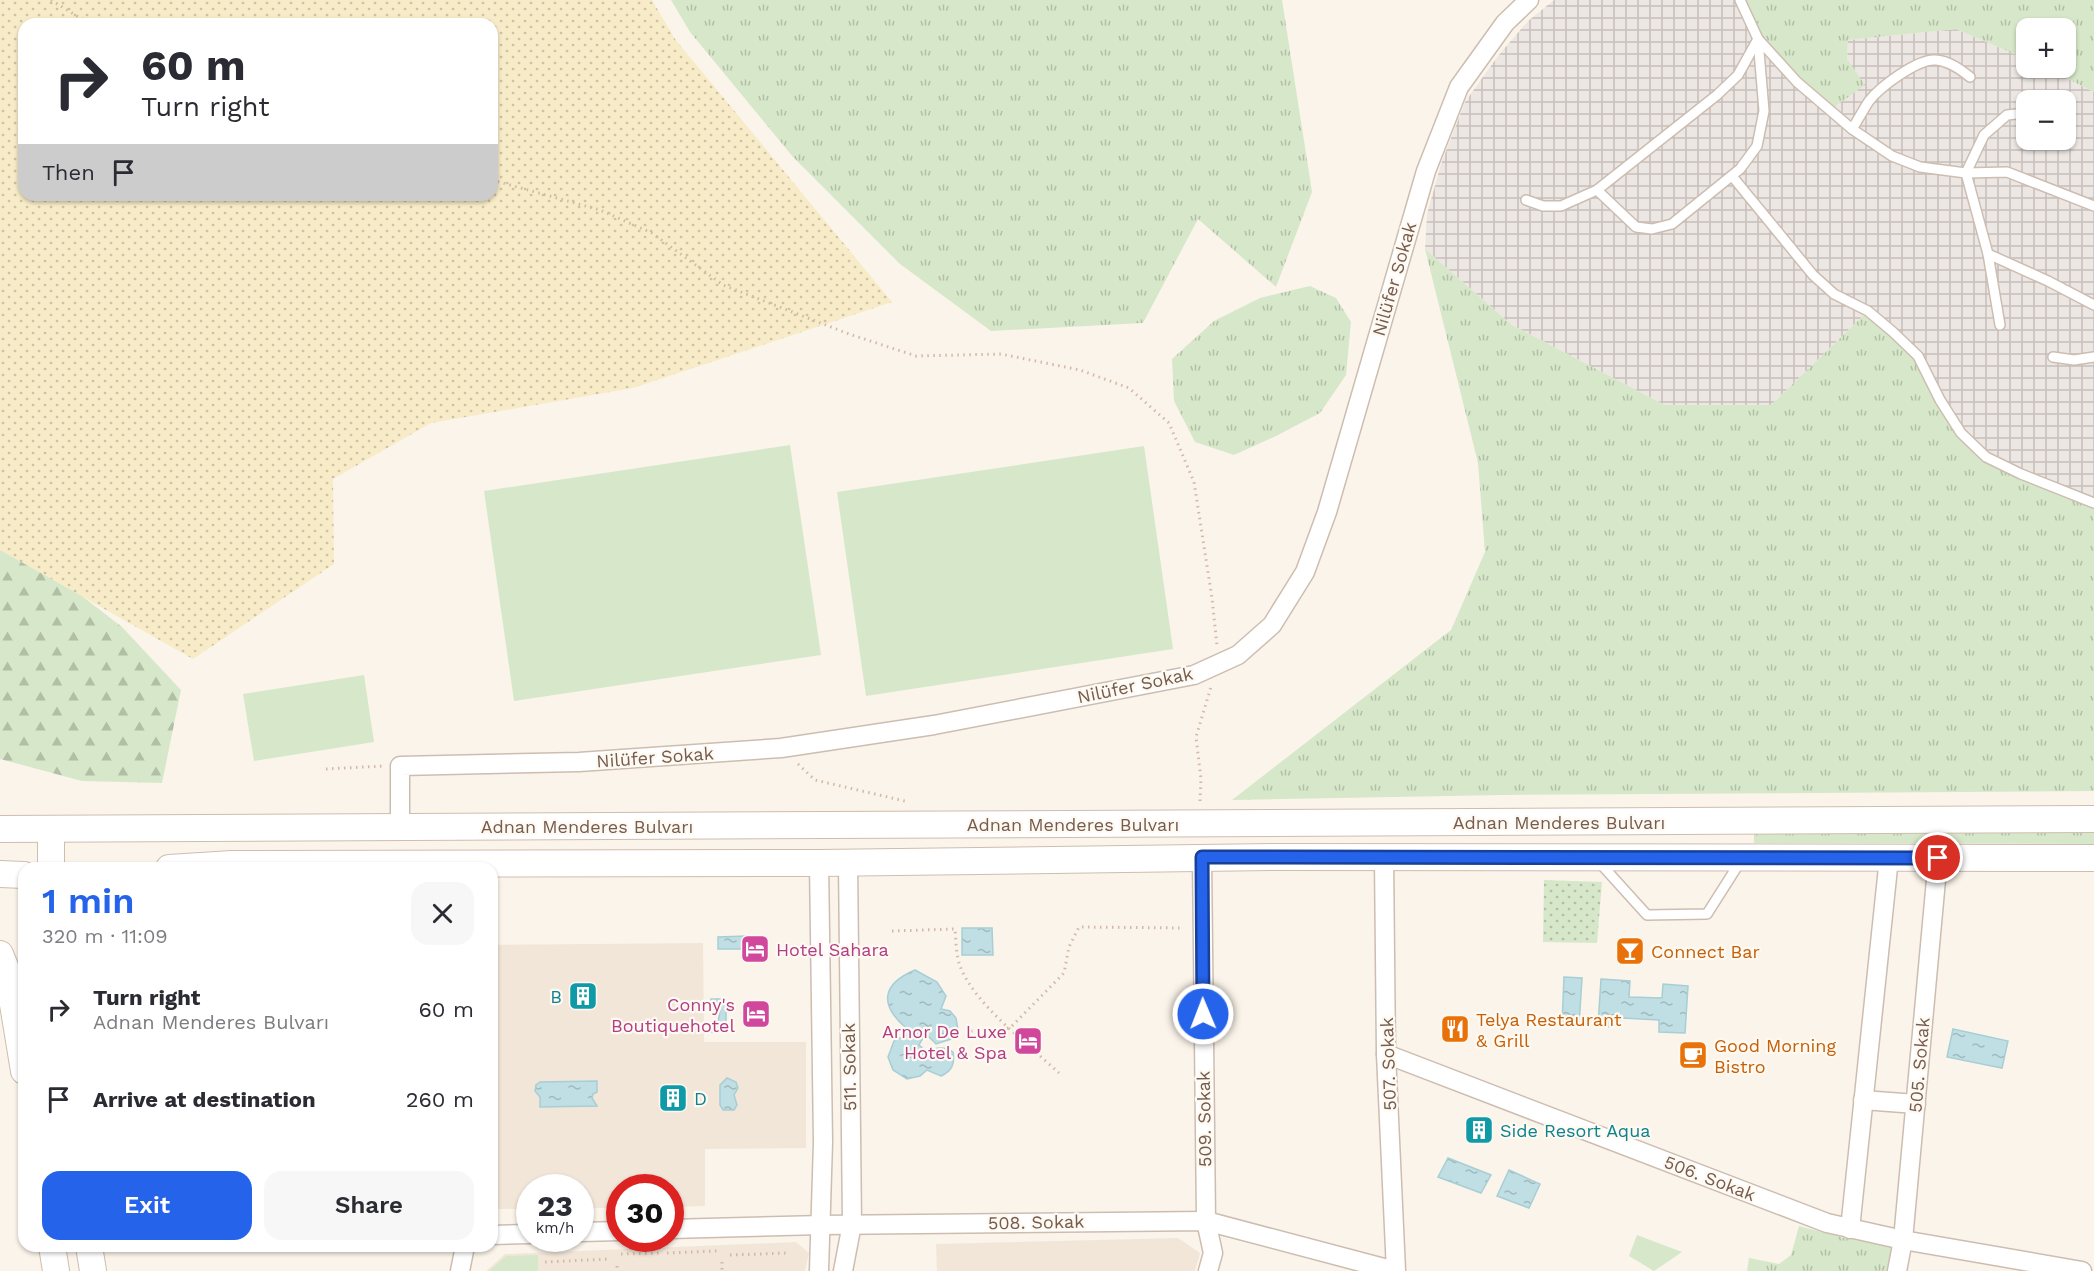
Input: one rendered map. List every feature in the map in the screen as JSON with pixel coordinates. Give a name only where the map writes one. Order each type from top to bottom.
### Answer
[{"type":"main road","name":"Adnan Menderes Bulvarı","points":[[0,829],[2094,819]]},
{"type":"main road","points":[[51,830],[51,862]]},
{"type":"main road","name":"Adnan Menderes Bulvarı","points":[[498,866],[1202,857],[2094,858]]},
{"type":"main road","points":[[0,874],[18,875]]},
{"type":"main road","points":[[0,954],[8,974],[18,1035]]},
{"type":"main road","points":[[53,1252],[56,1271]]},
{"type":"main road","points":[[90,1252],[93,1271]]},
{"type":"street","name":"Nilüfer Sokak","points":[[400,765],[579,762],[781,748],[934,725],[1194,675],[1238,655],[1272,625],[1305,572],[1327,512],[1426,171],[1459,87],[1505,23],[1529,0]]},
{"type":"street","points":[[400,765],[400,827]]},
{"type":"street","name":"509. Sokak","points":[[1202,857],[1206,1221],[1213,1253],[1208,1271]]},
{"type":"street","name":"507. Sokak","points":[[1384,857],[1386,1054],[1396,1271]]},
{"type":"street","points":[[1850,1229],[1889,858]]},
{"type":"street","name":"505. Sokak","points":[[1897,1271],[1903,1240],[1938,858]]},
{"type":"street","name":"511. Sokak","points":[[819,862],[823,1130],[819,1271]]},
{"type":"street","name":"511. Sokak","points":[[843,1271],[852,1224],[848,862]]},
{"type":"street","name":"506. Sokak","points":[[1386,1054],[1827,1223],[1903,1240],[2082,1271]]},
{"type":"street","points":[[1863,1100],[1916,1104]]},
{"type":"street","name":"508. Sokak","points":[[684,1229],[852,1224],[1206,1221],[1396,1271]]},
{"type":"street","points":[[498,1235],[516,1234]]},
{"type":"street","points":[[460,1271],[464,1252]]},
{"type":"lane","points":[[1740,0],[1758,39],[1797,82],[1852,129],[1892,156],[1920,167],[1966,173],[2007,172],[2094,206]]},
{"type":"lane","points":[[1597,190],[1636,227],[1652,229],[1672,224],[1740,170],[1757,146],[1764,111],[1758,39]]},
{"type":"lane","points":[[1526,200],[1543,206],[1561,206],[1597,190],[1738,75],[1758,39]]},
{"type":"lane","points":[[1852,129],[1871,99],[1916,65],[1935,60],[1957,67],[1970,77]]},
{"type":"lane","points":[[2000,325],[1988,254],[1966,173],[1984,135],[2007,115],[2016,114]]},
{"type":"lane","points":[[1732,176],[1813,275],[1834,294],[1868,311],[1918,356],[1940,400],[1961,433],[1986,457],[2021,474],[2094,503]]},
{"type":"lane","points":[[1988,254],[2094,305]]},
{"type":"lane","points":[[2053,357],[2074,360],[2094,357]]},
{"type":"lane","points":[[1595,858],[1647,915],[1707,914],[1743,857]]},
{"type":"path","points":[[51,0],[80,18]]},
{"type":"path","points":[[498,182],[600,210],[652,233],[723,285],[849,334],[916,356],[1001,354],[1080,370],[1129,388],[1169,423],[1194,482],[1212,597],[1219,664],[1196,738],[1201,779],[1199,824]]},
{"type":"path","points":[[781,748],[815,780],[918,804]]},
{"type":"path","points":[[326,769],[400,765]]},
{"type":"path","points":[[971,1031],[1010,1028],[1064,973],[1069,947],[1079,927],[1189,928]]},
{"type":"path","points":[[892,931],[955,929],[960,964],[972,990],[1059,1073]]},
{"type":"path","points":[[667,1253],[717,1251]]},
{"type":"path","points":[[621,1254],[658,1253]]},
{"type":"path","points":[[730,1255],[789,1253]]},
{"type":"path","points":[[545,1262],[609,1259]]},
{"type":"path","points":[[722,1262],[722,1271]]},
{"type":"path","points":[[617,1266],[617,1271]]},
{"type":"shaded area","points":[[1554,0],[1740,0],[1847,59],[1848,40],[1956,29],[2016,55],[2016,78],[2066,78],[2094,92],[2094,503],[1986,457],[1868,311],[1771,405],[1665,405],[1512,325],[1425,249],[1427,214],[1441,164],[1465,102],[1498,56],[1528,21]]},
{"type":"shaded area","points":[[703,943],[704,1042],[806,1042],[806,1148],[705,1149],[705,1206],[684,1207],[684,1174],[606,1174],[606,1208],[594,1208],[594,1174],[516,1174],[516,1209],[498,1209],[498,945]]},
{"type":"shaded area","points":[[1178,1238],[1200,1253],[1195,1271],[937,1271],[936,1244]]},
{"type":"shaded area","points":[[796,1242],[809,1253],[805,1271],[486,1271],[505,1254],[606,1250],[606,1252],[684,1252],[684,1247]]},
{"type":"green space","points":[[671,0],[1282,0],[1312,192],[1276,287],[1198,219],[1143,323],[991,331],[900,264],[793,157],[690,32]]},
{"type":"green space","points":[[1740,0],[2094,0],[2094,92],[2066,78],[2076,78],[2076,18],[2016,18],[2016,55],[1956,29],[1848,40],[1847,59],[1865,85],[1830,110],[1758,39]]},
{"type":"green space","points":[[1425,249],[1512,325],[1665,405],[1771,405],[1868,311],[1918,356],[1940,400],[1986,457],[2094,503],[2094,791],[1503,795],[1232,800],[1451,630],[1485,552],[1478,463]]},
{"type":"green space","points":[[1310,286],[1336,298],[1351,322],[1346,375],[1320,413],[1234,455],[1195,442],[1174,401],[1172,359],[1214,321],[1260,298]]},
{"type":"green space","points":[[790,445],[821,655],[514,701],[484,491]]},
{"type":"green space","points":[[1144,446],[1173,649],[866,696],[837,492]]},
{"type":"green space","points":[[0,542],[25,552],[122,627],[181,690],[162,783],[82,781],[0,759]]},
{"type":"green space","points":[[364,675],[374,742],[254,761],[243,694]]},
{"type":"green space","points":[[2094,832],[2094,844],[1754,843],[1754,833]]},
{"type":"green space","points":[[1544,880],[1602,882],[1597,943],[1543,942]]},
{"type":"green space","points":[[1799,1226],[1892,1247],[1887,1271],[1747,1271],[1749,1258],[1779,1264],[1791,1255]]},
{"type":"green space","points":[[1637,1235],[1682,1252],[1654,1271],[1629,1256]]},
{"type":"green space","points":[[538,1255],[538,1271],[489,1271],[506,1256]]},
{"type":"sand","points":[[0,0],[652,0],[675,39],[892,302],[633,388],[431,423],[333,479],[334,564],[193,659],[0,550]]},
{"type":"water","points":[[962,928],[992,928],[993,955],[962,955]]},
{"type":"water","points":[[746,936],[746,949],[718,949],[718,937]]},
{"type":"water","points":[[915,970],[937,982],[946,996],[941,1009],[950,1011],[956,1018],[958,1030],[951,1039],[936,1044],[929,1037],[923,1038],[919,1045],[927,1052],[940,1048],[953,1052],[953,1064],[948,1072],[941,1076],[927,1070],[920,1076],[907,1079],[893,1070],[888,1057],[894,1041],[904,1036],[905,1027],[891,1010],[888,995],[890,988],[896,982]]},
{"type":"water","points":[[1564,977],[1582,978],[1579,1025],[1562,1025]]},
{"type":"water","points":[[1601,979],[1630,981],[1629,997],[1662,998],[1663,984],[1688,986],[1685,1033],[1659,1032],[1659,1020],[1623,1018],[1612,1027],[1598,1026]]},
{"type":"water","points":[[711,999],[726,999],[726,1032],[711,1032],[711,1022],[718,1022],[720,1011],[711,1009]]},
{"type":"water","points":[[1953,1029],[2008,1041],[2002,1068],[1947,1057]]},
{"type":"water","points":[[727,1078],[736,1082],[738,1088],[734,1095],[737,1105],[734,1110],[723,1110],[720,1105],[720,1085]]},
{"type":"water","points":[[597,1081],[597,1092],[592,1098],[597,1106],[540,1107],[540,1097],[535,1091],[536,1085],[540,1082]]},
{"type":"water","points":[[1448,1158],[1491,1175],[1481,1193],[1438,1177]]},
{"type":"water","points":[[1509,1170],[1540,1184],[1529,1208],[1497,1196]]},
{"type":"place","name":"Hotel Sahara","points":[[755,949]]},
{"type":"place","name":"Connect Bar","points":[[1630,951]]},
{"type":"place","name":"B","points":[[583,996]]},
{"type":"place","name":"Conny's Boutiquehotel","points":[[756,1014]]},
{"type":"place","name":"Telya Restaurant & Grill","points":[[1455,1029]]},
{"type":"place","name":"Arnor De Luxe Hotel & Spa","points":[[1028,1041]]},
{"type":"place","name":"Good Morning Bistro","points":[[1693,1055]]},
{"type":"place","name":"D","points":[[673,1098]]},
{"type":"place","name":"Side Resort Aqua","points":[[1479,1130]]},
{"type":"route","points":[[1203,1014],[1202,857],[1938,858]]}]
